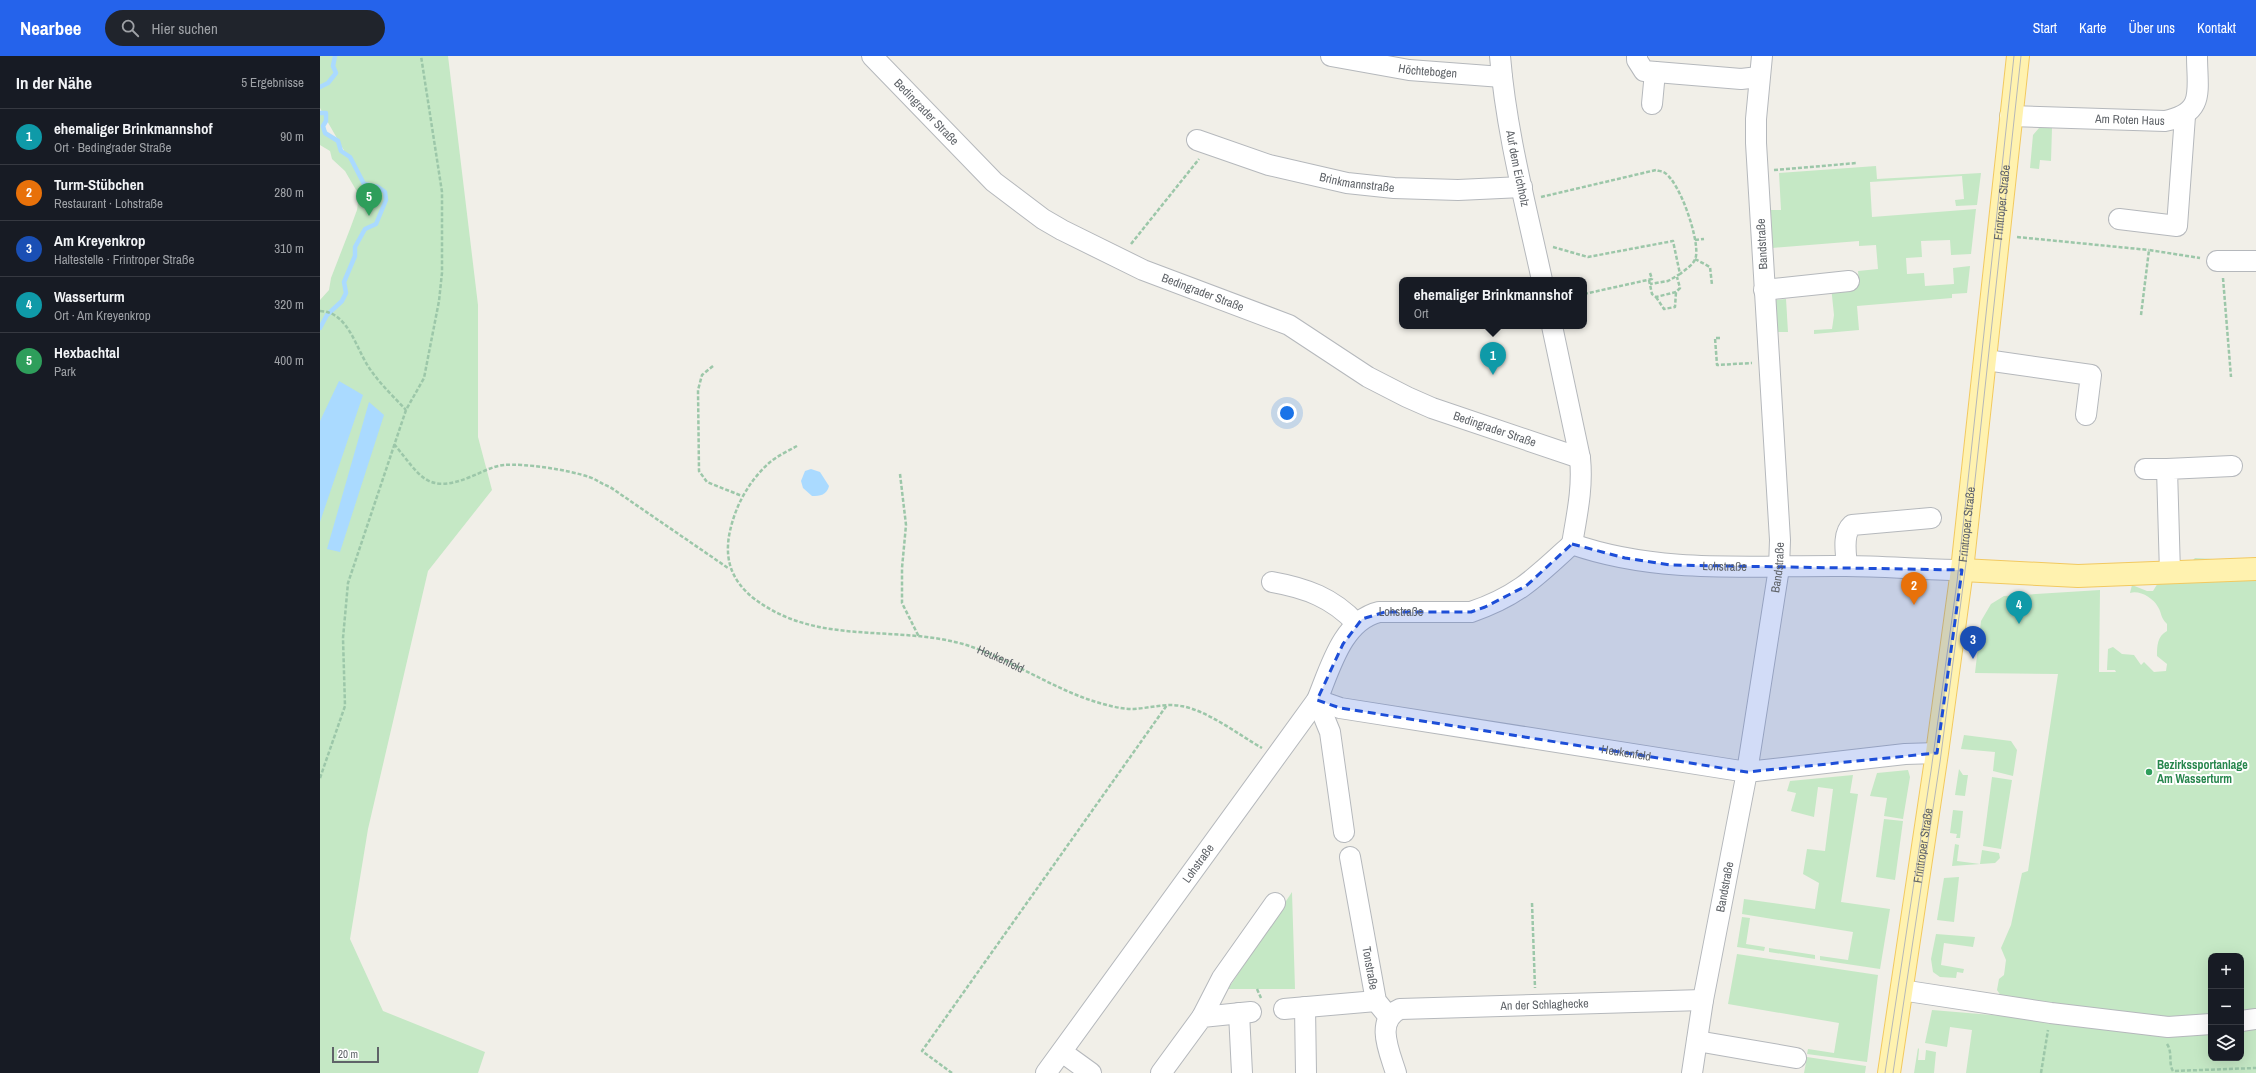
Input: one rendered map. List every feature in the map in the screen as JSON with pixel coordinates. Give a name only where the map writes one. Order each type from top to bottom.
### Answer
[{"type":"main road","name":"Frintroper Straße","points":[[1889,1073],[1900,990],[1937,754],[1954,570],[1986,360],[2010,116],[2018,56]]},
{"type":"main road","points":[[1954,570],[2078,576],[2256,569]]},
{"type":"street","name":"Bedingrader Straße","points":[[872,56],[994,182],[1043,219],[1118,259],[1289,325],[1368,377],[1432,408],[1580,458]]},
{"type":"street","name":"Höchtebogen","points":[[1331,56],[1409,70],[1502,77]]},
{"type":"street","name":"Auf dem Eichholz","points":[[1500,56],[1502,77],[1541,277]]},
{"type":"street","points":[[1637,56],[1637,60],[1644,71],[1741,79],[1759,77]]},
{"type":"street","name":"Bandstraße","points":[[1692,1073],[1703,1000],[1748,772],[1779,568],[1780,540],[1764,290],[1756,119],[1762,56]]},
{"type":"street","points":[[2119,219],[2177,226],[2185,116],[2191,111],[2197,96],[2197,56]]},
{"type":"street","points":[[1652,104],[1655,72]]},
{"type":"street","name":"Am Roten Haus","points":[[2010,116],[2165,121],[2185,116]]},
{"type":"street","name":"Brinkmannstraße","points":[[1204,142],[1269,165],[1347,183],[1394,188],[1524,194]]},
{"type":"street","points":[[2219,261],[2256,261]]},
{"type":"street","points":[[1764,290],[1849,281]]},
{"type":"street","points":[[1553,329],[1580,458],[1581,494],[1572,544]]},
{"type":"street","points":[[1986,360],[2091,375],[2086,415]]},
{"type":"street","points":[[2145,469],[2232,466]]},
{"type":"street","points":[[2167,469],[2170,573]]},
{"type":"street","points":[[1847,566],[1846,535],[1848,529],[1852,525],[1931,518]]},
{"type":"street","name":"Lohstraße","points":[[1046,1073],[1275,755],[1317,700],[1343,644],[1356,624],[1370,614],[1379,612],[1471,612],[1485,607],[1526,586],[1572,544],[1625,558],[1672,565],[1779,568],[1847,566],[1954,570]]},
{"type":"street","points":[[1272,582],[1299,586],[1319,596],[1342,608],[1356,624]]},
{"type":"street","points":[[1317,700],[1330,732],[1344,832]]},
{"type":"street","name":"Heukenfeld","points":[[1317,700],[1340,708],[1724,770],[1748,772],[1905,754],[1937,754]]},
{"type":"street","name":"Tonstraße","points":[[1350,858],[1376,1001],[1389,1017]]},
{"type":"street","points":[[1169,1068],[1202,1017],[1222,978],[1275,903]]},
{"type":"street","points":[[1900,990],[2051,1014],[2158,1026],[2208,1024]]},
{"type":"street","name":"An der Schlaghecke","points":[[1389,1017],[1393,1012],[1409,1008],[1703,1000]]},
{"type":"street","points":[[1284,1009],[1376,1001]]},
{"type":"street","points":[[1305,1007],[1306,1073]]},
{"type":"street","points":[[1202,1017],[1245,1012],[1242,1073]]},
{"type":"street","points":[[1389,1017],[1385,1032],[1396,1073]]},
{"type":"street","points":[[2244,1020],[2256,1019]]},
{"type":"street","points":[[1697,1041],[1796,1058]]},
{"type":"street","points":[[1062,1052],[1091,1073]]},
{"type":"path","points":[[320,778],[344,706],[343,638],[346,593],[406,410],[424,378],[442,273],[442,192],[421,56]]},
{"type":"path","points":[[1118,259],[1204,142]]},
{"type":"path","points":[[1758,171],[1857,163]]},
{"type":"path","points":[[1524,194],[1656,170],[1664,173],[1673,182],[1688,214],[1694,240],[1695,259],[1692,264],[1677,276],[1668,281],[1650,284]]},
{"type":"path","points":[[1998,235],[2149,250],[2219,261],[2230,377]]},
{"type":"path","points":[[1694,240],[1704,239]]},
{"type":"path","points":[[1534,242],[1588,257],[1673,241],[1680,274]]},
{"type":"path","points":[[2141,315],[2149,250]]},
{"type":"path","points":[[1695,259],[1710,267],[1712,285]]},
{"type":"path","points":[[1650,272],[1652,279],[1649,280],[1652,294],[1656,297],[1664,309],[1675,307],[1676,292]]},
{"type":"path","points":[[1656,297],[1676,292],[1680,288],[1677,276]]},
{"type":"path","points":[[1587,293],[1649,280]]},
{"type":"path","points":[[1602,284],[1602,290]]},
{"type":"path","points":[[320,311],[327,311],[336,316],[346,325],[367,366],[406,410]]},
{"type":"path","points":[[1720,338],[1715,338],[1717,365],[1769,362]]},
{"type":"path","points":[[713,366],[702,375],[698,390],[699,471],[707,482],[742,496]]},
{"type":"path","points":[[394,444],[421,476],[435,485],[450,484],[505,465],[552,469],[590,477],[599,484],[610,487],[729,568]]},
{"type":"path","points":[[729,568],[728,542],[731,526],[742,496],[770,462],[797,446]]},
{"type":"path","points":[[900,474],[906,525],[902,568],[902,603],[919,638]]},
{"type":"path","name":"Heukenfeld","points":[[729,568],[740,586],[759,602],[801,623],[818,628],[953,642],[973,648],[1067,691],[1112,706],[1134,708],[1167,705],[1182,706],[1209,717],[1275,755]]},
{"type":"path","points":[[952,1073],[922,1051],[1167,705]]},
{"type":"path","points":[[1532,903],[1535,1004]]},
{"type":"path","points":[[2041,1073],[2051,1014]]},
{"type":"path","points":[[2158,1026],[2153,1034],[2164,1042],[2169,1048],[2171,1068],[2173,1071],[2256,1068]]},
{"type":"highlighted area","points":[[1572,544],[1625,558],[1671,565],[1962,570],[1937,753],[1747,772],[1340,708],[1317,700],[1343,644],[1362,619],[1385,612],[1471,612],[1485,607],[1526,586]]},
{"type":"green space","points":[[320,56],[448,56],[478,305],[478,437],[492,490],[428,571],[368,829],[350,939],[383,1011],[485,1052],[478,1073],[320,1073],[320,300],[329,290],[331,278],[357,210],[359,195],[345,171],[332,159],[330,151],[320,145],[320,112],[322,112],[320,108]],"holes":[[[326,119],[346,154],[340,150],[337,142],[331,138],[323,125]]]},
{"type":"green space","points":[[2039,128],[2052,128],[2051,161],[2040,160],[2039,169],[2030,168],[2033,135]]},
{"type":"green space","points":[[1876,166],[1877,179],[1981,173],[1977,205],[1956,206],[1955,200],[1964,199],[1962,176],[1870,182],[1872,217],[1976,209],[1971,254],[1951,255],[1950,240],[1921,241],[1922,257],[1906,258],[1907,274],[1924,273],[1925,286],[1954,284],[1953,268],[1970,266],[1967,293],[1952,294],[1952,298],[1857,306],[1859,330],[1814,334],[1814,330],[1832,329],[1834,315],[1831,286],[1859,285],[1858,271],[1878,269],[1876,245],[1859,246],[1859,241],[1772,248],[1771,210],[1781,210],[1779,173]]},
{"type":"green space","points":[[1786,299],[1788,332],[1776,332],[1776,300]]},
{"type":"green space","name":"Bezirkssportanlage Am Wasserturm","points":[[2195,558],[2213,559],[2216,563],[2249,563],[2256,558],[2256,1073],[1966,1073],[1972,1030],[1950,1027],[1947,1047],[1925,1043],[1932,1010],[2004,1016],[1999,1010],[2001,996],[1997,990],[1999,979],[2004,975],[2006,960],[2001,948],[2011,925],[2022,873],[2028,871],[2058,674],[1975,673],[1981,621],[1991,604],[2004,596],[2100,590],[2099,672],[2116,672],[2115,670],[2107,670],[2108,649],[2113,647],[2122,654],[2134,655],[2141,665],[2144,662],[2154,672],[2166,671],[2167,664],[2157,656],[2157,653],[2159,639],[2167,631],[2167,624],[2153,601],[2142,594],[2134,592],[2130,593],[2132,585],[2147,591],[2153,591],[2161,578],[2166,577],[2178,584],[2183,581],[2189,564]]},
{"type":"green space","points":[[1964,735],[2011,741],[2017,750],[2013,776],[1993,771],[1995,752],[1961,749]]},
{"type":"green space","points":[[1959,769],[1963,775],[1968,775],[1965,796],[1955,795]]},
{"type":"green space","points":[[1908,770],[1910,777],[1903,819],[1884,816],[1887,798],[1870,796],[1877,773]]},
{"type":"green space","points":[[1853,775],[1850,793],[1858,794],[1841,902],[1890,909],[1880,969],[1820,960],[1820,956],[1848,960],[1853,932],[1742,914],[1744,899],[1815,909],[1819,883],[1803,874],[1807,849],[1825,851],[1833,789],[1818,787],[1814,817],[1791,811],[1796,793],[1787,791],[1790,781]]},
{"type":"green space","points":[[1992,777],[2012,780],[2001,849],[1983,846]]},
{"type":"green space","points":[[1953,810],[1963,811],[1960,838],[1956,838],[1957,834],[1950,833]]},
{"type":"green space","points":[[1884,819],[1903,821],[1895,880],[1876,877]]},
{"type":"green space","points":[[1955,844],[1959,845],[1957,861],[1980,864],[1982,850],[1999,853],[2000,858],[1995,863],[1952,866]]},
{"type":"green space","points":[[1959,877],[1954,922],[1937,920],[1944,878]]},
{"type":"green space","points":[[1292,892],[1295,989],[1228,989]]},
{"type":"green space","points":[[1742,917],[1750,918],[1746,944],[1765,947],[1764,951],[1737,947]]},
{"type":"green space","points":[[1936,934],[1975,937],[1973,947],[1944,943],[1941,965],[1964,969],[1963,973],[1957,972],[1956,978],[1940,977],[1933,972],[1931,959]]},
{"type":"green space","points":[[1769,948],[1815,955],[1815,959],[1769,952]]},
{"type":"green space","points":[[1737,954],[1878,975],[1867,1062],[1807,1054],[1808,1049],[1834,1053],[1839,1023],[1728,1004]]},
{"type":"green space","points":[[1918,1048],[1918,1060],[1925,1060],[1926,1050],[1936,1052],[1934,1073],[1914,1073]]},
{"type":"green space","points":[[1807,1057],[1866,1066],[1865,1073],[1804,1073]]},
{"type":"water","points":[[339,381],[363,395],[320,522],[320,421]]},
{"type":"water","points":[[369,402],[384,415],[340,552],[327,549]]},
{"type":"water","points":[[811,469],[820,472],[829,486],[827,491],[818,496],[812,496],[803,488],[801,481],[805,471]]},
{"type":"waterway","points":[[320,87],[328,83],[336,73],[333,66],[335,56]]},
{"type":"waterway","points":[[320,113],[326,113],[326,121],[323,126],[325,133],[338,141],[341,151],[350,157],[364,184],[378,187],[385,192],[386,200],[376,224],[365,229],[355,247],[355,256],[344,282],[346,293],[342,301],[327,315],[320,328]]},
{"type":"tram line","points":[[1885,1073],[1931,771],[1957,582],[2014,56]]},
{"type":"tram line","points":[[1893,1073],[1940,762],[1966,563],[2021,56]]},
{"type":"place","name":"Hexbachtal","points":[[369,216]]},
{"type":"place","name":"ehemaliger Brinkmannshof","points":[[1493,375]]},
{"type":"place","name":"Turm-Stübchen","points":[[1914,605]]},
{"type":"place","name":"Wasserturm","points":[[2019,624]]},
{"type":"place","name":"Am Kreyenkrop","points":[[1973,659]]},
{"type":"place","name":"Bezirkssportanlage Am Wasserturm","points":[[2149,772]]}]
